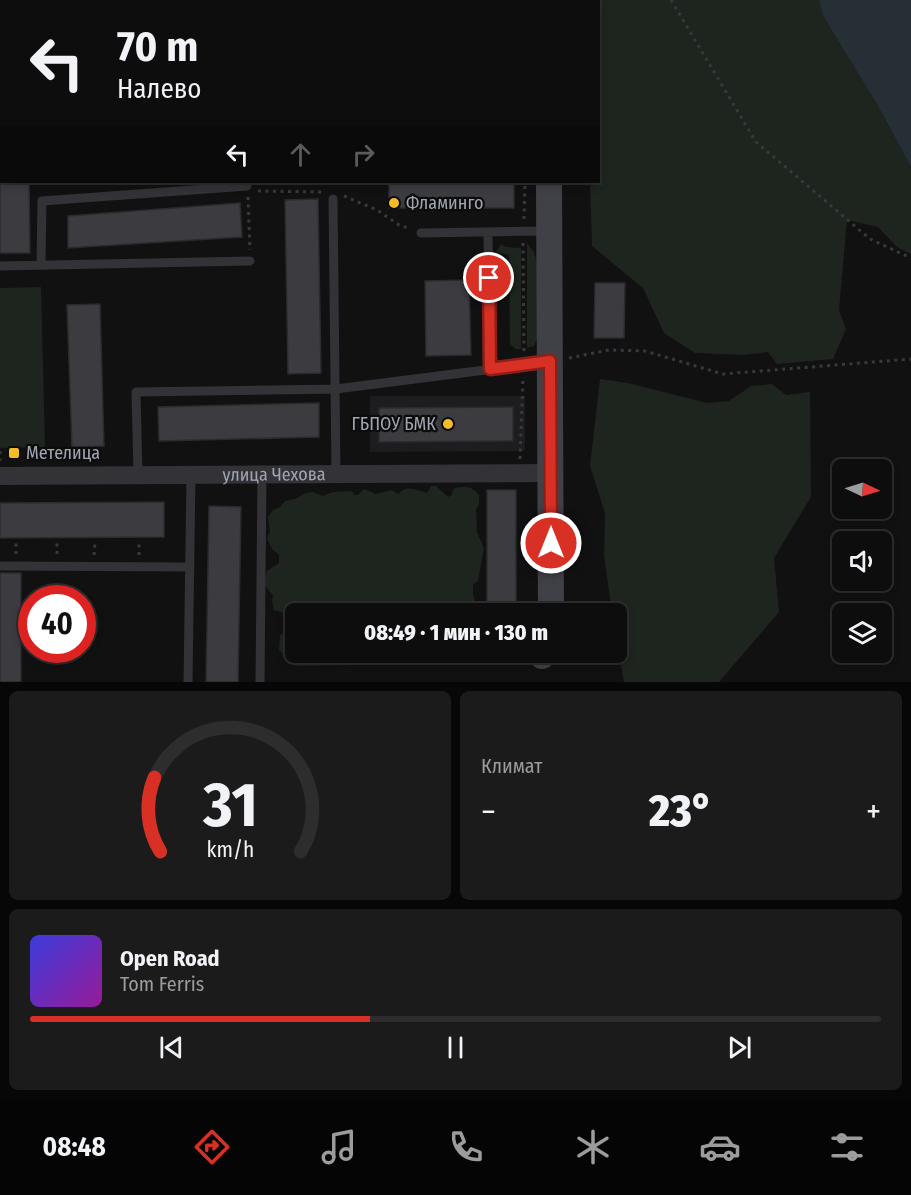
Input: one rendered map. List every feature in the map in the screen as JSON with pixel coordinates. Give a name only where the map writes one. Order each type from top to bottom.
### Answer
[{"type":"street","points":[[549,183],[551,603]]},
{"type":"street","name":"улица Чехова","points":[[0,476],[550,473]]},
{"type":"lane","points":[[41,265],[42,201],[248,186]]},
{"type":"lane","points":[[333,199],[336,474]]},
{"type":"lane","points":[[421,232],[549,231]]},
{"type":"lane","points":[[488,233],[490,369]]},
{"type":"lane","points":[[0,266],[250,261]]},
{"type":"lane","points":[[138,474],[135,392],[336,389],[550,361]]},
{"type":"lane","points":[[260,682],[262,474]]},
{"type":"lane","points":[[188,682],[191,475]]},
{"type":"lane","points":[[0,566],[190,567]]},
{"type":"path","points":[[671,0],[756,142],[870,239],[911,258]]},
{"type":"path","points":[[519,473],[524,364],[525,183]]},
{"type":"path","points":[[248,186],[250,261]]},
{"type":"path","points":[[550,361],[609,350],[627,350],[666,356],[723,374],[911,358]]},
{"type":"shaded area","points":[[600,0],[819,0],[823,16],[878,106],[911,167],[911,254],[897,247],[878,227],[847,220],[839,310],[846,329],[833,359],[777,364],[768,352],[744,355],[695,353],[664,333],[643,288],[592,246],[590,183],[600,183]]},
{"type":"shaded area","points":[[819,0],[911,0],[911,167],[878,106],[823,16]]},
{"type":"shaded area","points":[[262,183],[385,183],[385,184],[262,185]]},
{"type":"shaded area","points":[[527,243],[534,252],[537,263],[537,339],[534,346],[527,348]]},
{"type":"shaded area","points":[[501,244],[506,247],[521,248],[521,349],[516,349],[510,344],[509,255],[496,252]]},
{"type":"shaded area","points":[[41,287],[45,447],[0,448],[0,288]]},
{"type":"shaded area","points":[[600,379],[628,383],[707,403],[729,401],[751,386],[772,384],[786,395],[810,392],[811,497],[774,558],[779,612],[719,682],[624,682],[621,663],[627,663],[627,603],[611,603],[604,555],[605,513],[590,466]]},
{"type":"shaded area","name":"ГБПОУ БМК","points":[[370,396],[525,396],[525,451],[370,452]]},
{"type":"shaded area","points":[[431,486],[436,486],[448,497],[452,495],[453,489],[468,487],[479,495],[476,510],[477,532],[484,548],[478,581],[473,584],[475,603],[285,603],[285,613],[274,610],[273,596],[264,584],[267,571],[279,563],[279,555],[272,549],[267,538],[270,531],[268,517],[273,510],[285,501],[313,492],[323,496],[333,492],[352,491],[354,495],[358,495],[364,489],[376,494],[391,490],[399,494],[408,488],[427,493]]},
{"type":"shaded area","points":[[285,632],[285,655],[279,650],[280,635]]},
{"type":"building","points":[[0,183],[29,183],[30,253],[0,253]]},
{"type":"building","points":[[389,183],[514,183],[514,208],[389,208]]},
{"type":"building","points":[[318,199],[321,373],[288,374],[285,200]]},
{"type":"building","points":[[240,203],[242,237],[68,248],[68,216]]},
{"type":"building","points":[[469,280],[471,355],[426,356],[425,281]]},
{"type":"building","points":[[595,283],[625,283],[624,338],[594,338]]},
{"type":"building","points":[[100,304],[104,446],[72,447],[67,305]]},
{"type":"building","points":[[319,403],[319,437],[159,441],[158,407]]},
{"type":"building","points":[[513,407],[513,441],[379,442],[379,408]]},
{"type":"building","points":[[487,490],[516,490],[516,603],[487,603]]},
{"type":"building","points":[[164,502],[164,537],[0,538],[0,503]]},
{"type":"building","points":[[209,506],[241,507],[238,682],[206,682]]},
{"type":"building","points":[[0,573],[21,573],[21,585],[18,585],[18,663],[21,663],[21,682],[0,682]]},
{"type":"place","name":"Фламинго","points":[[394,203]]},
{"type":"place","name":"ГБПОУ БМК","points":[[448,424]]},
{"type":"place","name":"Метелица","points":[[14,453]]},
{"type":"route","points":[[489,278],[490,369],[550,361],[551,543]]}]
